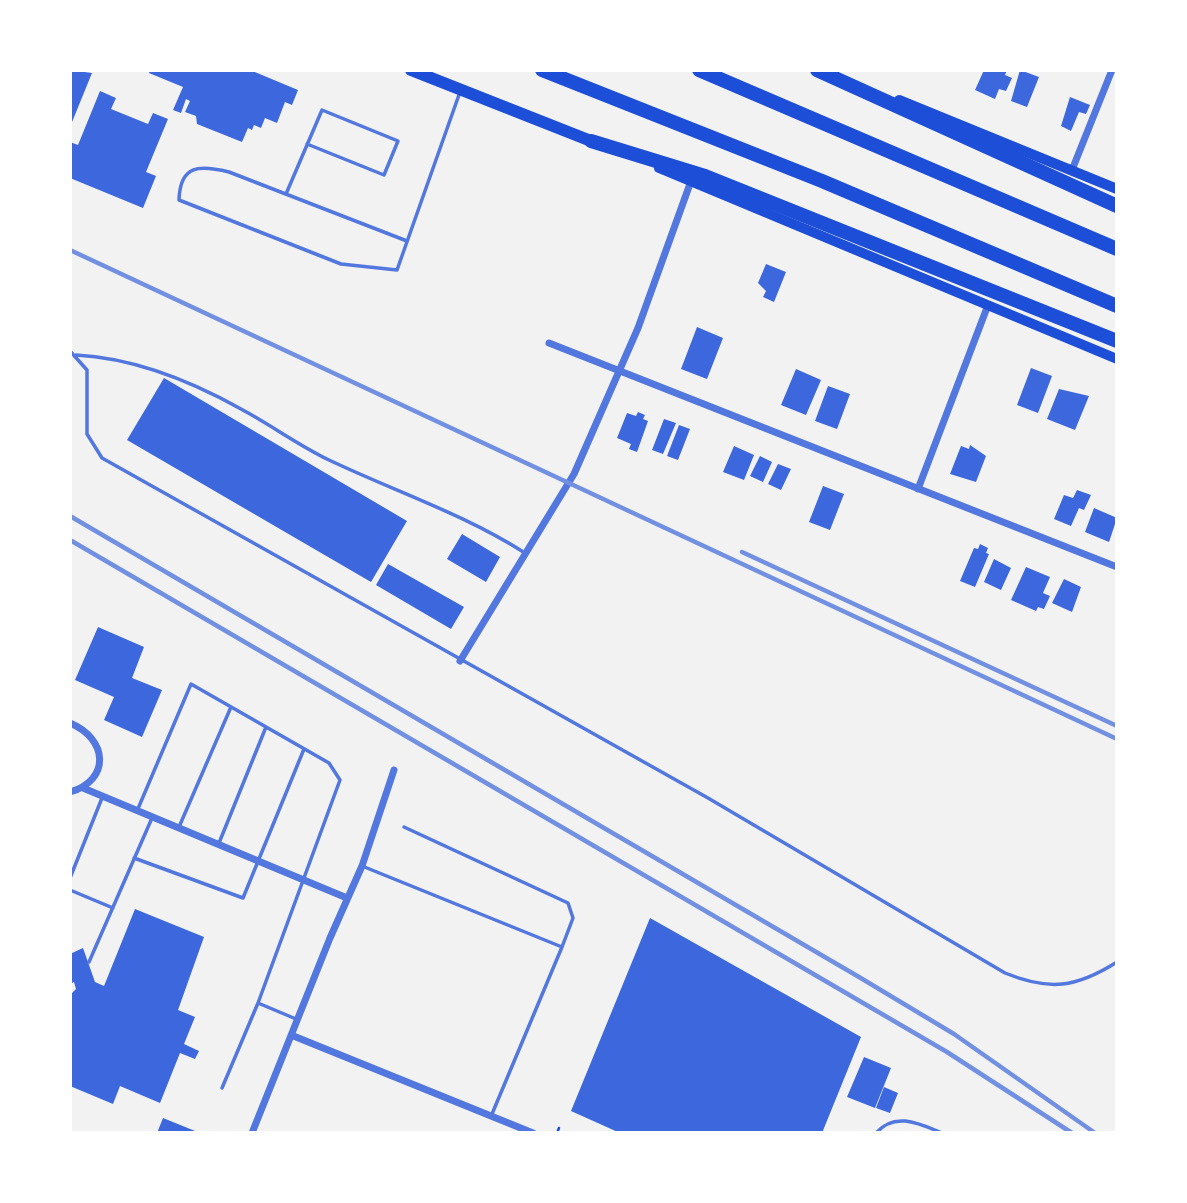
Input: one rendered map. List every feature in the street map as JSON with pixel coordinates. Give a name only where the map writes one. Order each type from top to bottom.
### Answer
[{"type":"highway","points":[[542,70],[822,181],[1117,306]]},
{"type":"highway","points":[[699,70],[1117,248]]},
{"type":"highway","points":[[817,70],[1117,206]]},
{"type":"highway","points":[[591,141],[705,176],[1117,341]]},
{"type":"main road","points":[[411,70],[691,181],[1117,359]]},
{"type":"main road","points":[[824,70],[1117,189]]},
{"type":"street","points":[[1072,170],[1112,70]]},
{"type":"street","points":[[460,661],[574,474],[638,327],[691,181]]},
{"type":"street","points":[[918,489],[988,306]]},
{"type":"street","points":[[549,343],[1117,567]]},
{"type":"street","points":[[70,723],[89,731],[100,750],[97,771],[83,788],[70,792]]},
{"type":"street","points":[[252,1133],[362,866],[394,770]]},
{"type":"street","points":[[83,788],[347,898]]},
{"type":"street","points":[[291,1035],[533,1133]]},
{"type":"lane","points":[[407,241],[209,167],[194,169],[183,178],[179,200],[341,264],[397,270],[461,90]]},
{"type":"lane","points":[[286,194],[307,144],[322,110],[398,141],[384,175],[307,144]]},
{"type":"lane","points":[[70,351],[87,370],[87,434],[102,458],[708,798],[1005,973],[1032,984],[1054,986],[1076,982],[1117,962]]},
{"type":"lane","points":[[76,355],[102,356],[159,371],[239,407],[325,458],[492,532],[526,553]]},
{"type":"lane","points":[[137,812],[191,684],[330,763],[340,780],[305,881],[222,1088]]},
{"type":"lane","points":[[178,829],[231,707]]},
{"type":"lane","points":[[218,845],[267,727]]},
{"type":"lane","points":[[134,858],[243,898],[304,748]]},
{"type":"lane","points":[[70,878],[102,798]]},
{"type":"lane","points":[[89,962],[152,818]]},
{"type":"lane","points":[[404,827],[568,904],[573,918],[491,1116]]},
{"type":"lane","points":[[362,866],[562,947]]},
{"type":"lane","points":[[70,890],[113,908]]},
{"type":"lane","points":[[258,1003],[298,1019]]},
{"type":"lane","points":[[876,1133],[895,1121],[911,1121],[942,1133]]},
{"type":"building","points":[[70,70],[92,73],[70,127]]},
{"type":"building","points":[[150,70],[250,70],[298,90],[292,105],[285,102],[277,123],[265,118],[261,128],[254,125],[252,130],[248,128],[242,142],[197,124],[196,116],[185,112],[190,101],[186,99],[181,113],[173,110],[183,87],[149,73]]},
{"type":"building","points":[[984,70],[1007,70],[1005,75],[1012,78],[1006,91],[999,89],[995,99],[975,90]]},
{"type":"building","points":[[1020,70],[1039,77],[1027,107],[1011,101]]},
{"type":"building","points":[[100,91],[116,98],[111,109],[148,124],[153,113],[168,119],[146,172],[156,176],[143,208],[70,178],[70,142],[78,145]]},
{"type":"building","points":[[1070,97],[1090,105],[1086,114],[1079,112],[1071,131],[1061,126]]},
{"type":"building","points":[[766,264],[786,272],[774,302],[763,297],[766,291],[758,283]]},
{"type":"building","points":[[697,327],[723,338],[707,379],[681,369]]},
{"type":"building","points":[[1031,368],[1052,376],[1038,413],[1017,405]]},
{"type":"building","points":[[796,369],[821,380],[806,415],[781,405]]},
{"type":"building","points":[[164,378],[407,521],[371,582],[127,440]]},
{"type":"building","points":[[828,386],[850,394],[837,429],[815,421]]},
{"type":"building","points":[[1059,389],[1089,396],[1075,430],[1047,419]]},
{"type":"building","points":[[638,412],[645,415],[643,419],[648,421],[637,452],[629,449],[631,444],[617,438],[627,413],[636,416]]},
{"type":"building","points":[[664,419],[676,423],[663,454],[652,450]]},
{"type":"building","points":[[679,425],[690,429],[678,460],[667,456]]},
{"type":"building","points":[[970,445],[986,456],[976,482],[950,474],[961,446],[969,449]]},
{"type":"building","points":[[734,446],[754,455],[744,480],[723,472]]},
{"type":"building","points":[[760,456],[772,462],[763,482],[750,476]]},
{"type":"building","points":[[778,464],[791,469],[781,490],[768,484]]},
{"type":"building","points":[[823,486],[844,494],[830,530],[809,522]]},
{"type":"building","points":[[1077,490],[1091,495],[1084,510],[1079,508],[1071,526],[1054,519],[1064,495],[1073,498]]},
{"type":"building","points":[[1094,508],[1117,518],[1109,542],[1085,532]]},
{"type":"building","points":[[462,534],[500,557],[486,582],[447,559]]},
{"type":"building","points":[[980,544],[988,548],[986,553],[989,554],[975,587],[960,581],[974,548],[978,549]]},
{"type":"building","points":[[994,559],[1011,568],[1001,590],[984,582]]},
{"type":"building","points":[[388,564],[464,607],[451,629],[376,585]]},
{"type":"building","points":[[1026,567],[1050,577],[1043,593],[1050,596],[1044,609],[1038,607],[1036,611],[1011,600]]},
{"type":"building","points":[[1064,579],[1081,587],[1072,612],[1052,603]]},
{"type":"building","points":[[98,627],[144,647],[132,678],[162,690],[142,737],[104,720],[114,697],[75,680]]},
{"type":"building","points":[[135,909],[204,937],[178,1010],[195,1017],[184,1044],[199,1051],[195,1059],[180,1053],[160,1103],[120,1086],[113,1104],[70,1086],[70,995],[76,989],[74,982],[70,984],[70,954],[83,948],[95,982],[104,986]]},
{"type":"building","points":[[650,918],[861,1037],[822,1133],[620,1133],[571,1111]]},
{"type":"building","points":[[864,1057],[891,1068],[875,1108],[847,1097]]},
{"type":"building","points":[[884,1087],[898,1093],[890,1113],[876,1108]]},
{"type":"building","points":[[163,1118],[200,1133],[157,1133]]},
{"type":"railway","points":[[70,250],[1117,739]]},
{"type":"railway","points":[[70,516],[954,1034],[1095,1133]]},
{"type":"railway","points":[[70,540],[947,1052],[1072,1133]]},
{"type":"railway","points":[[742,552],[1117,726]]}]
